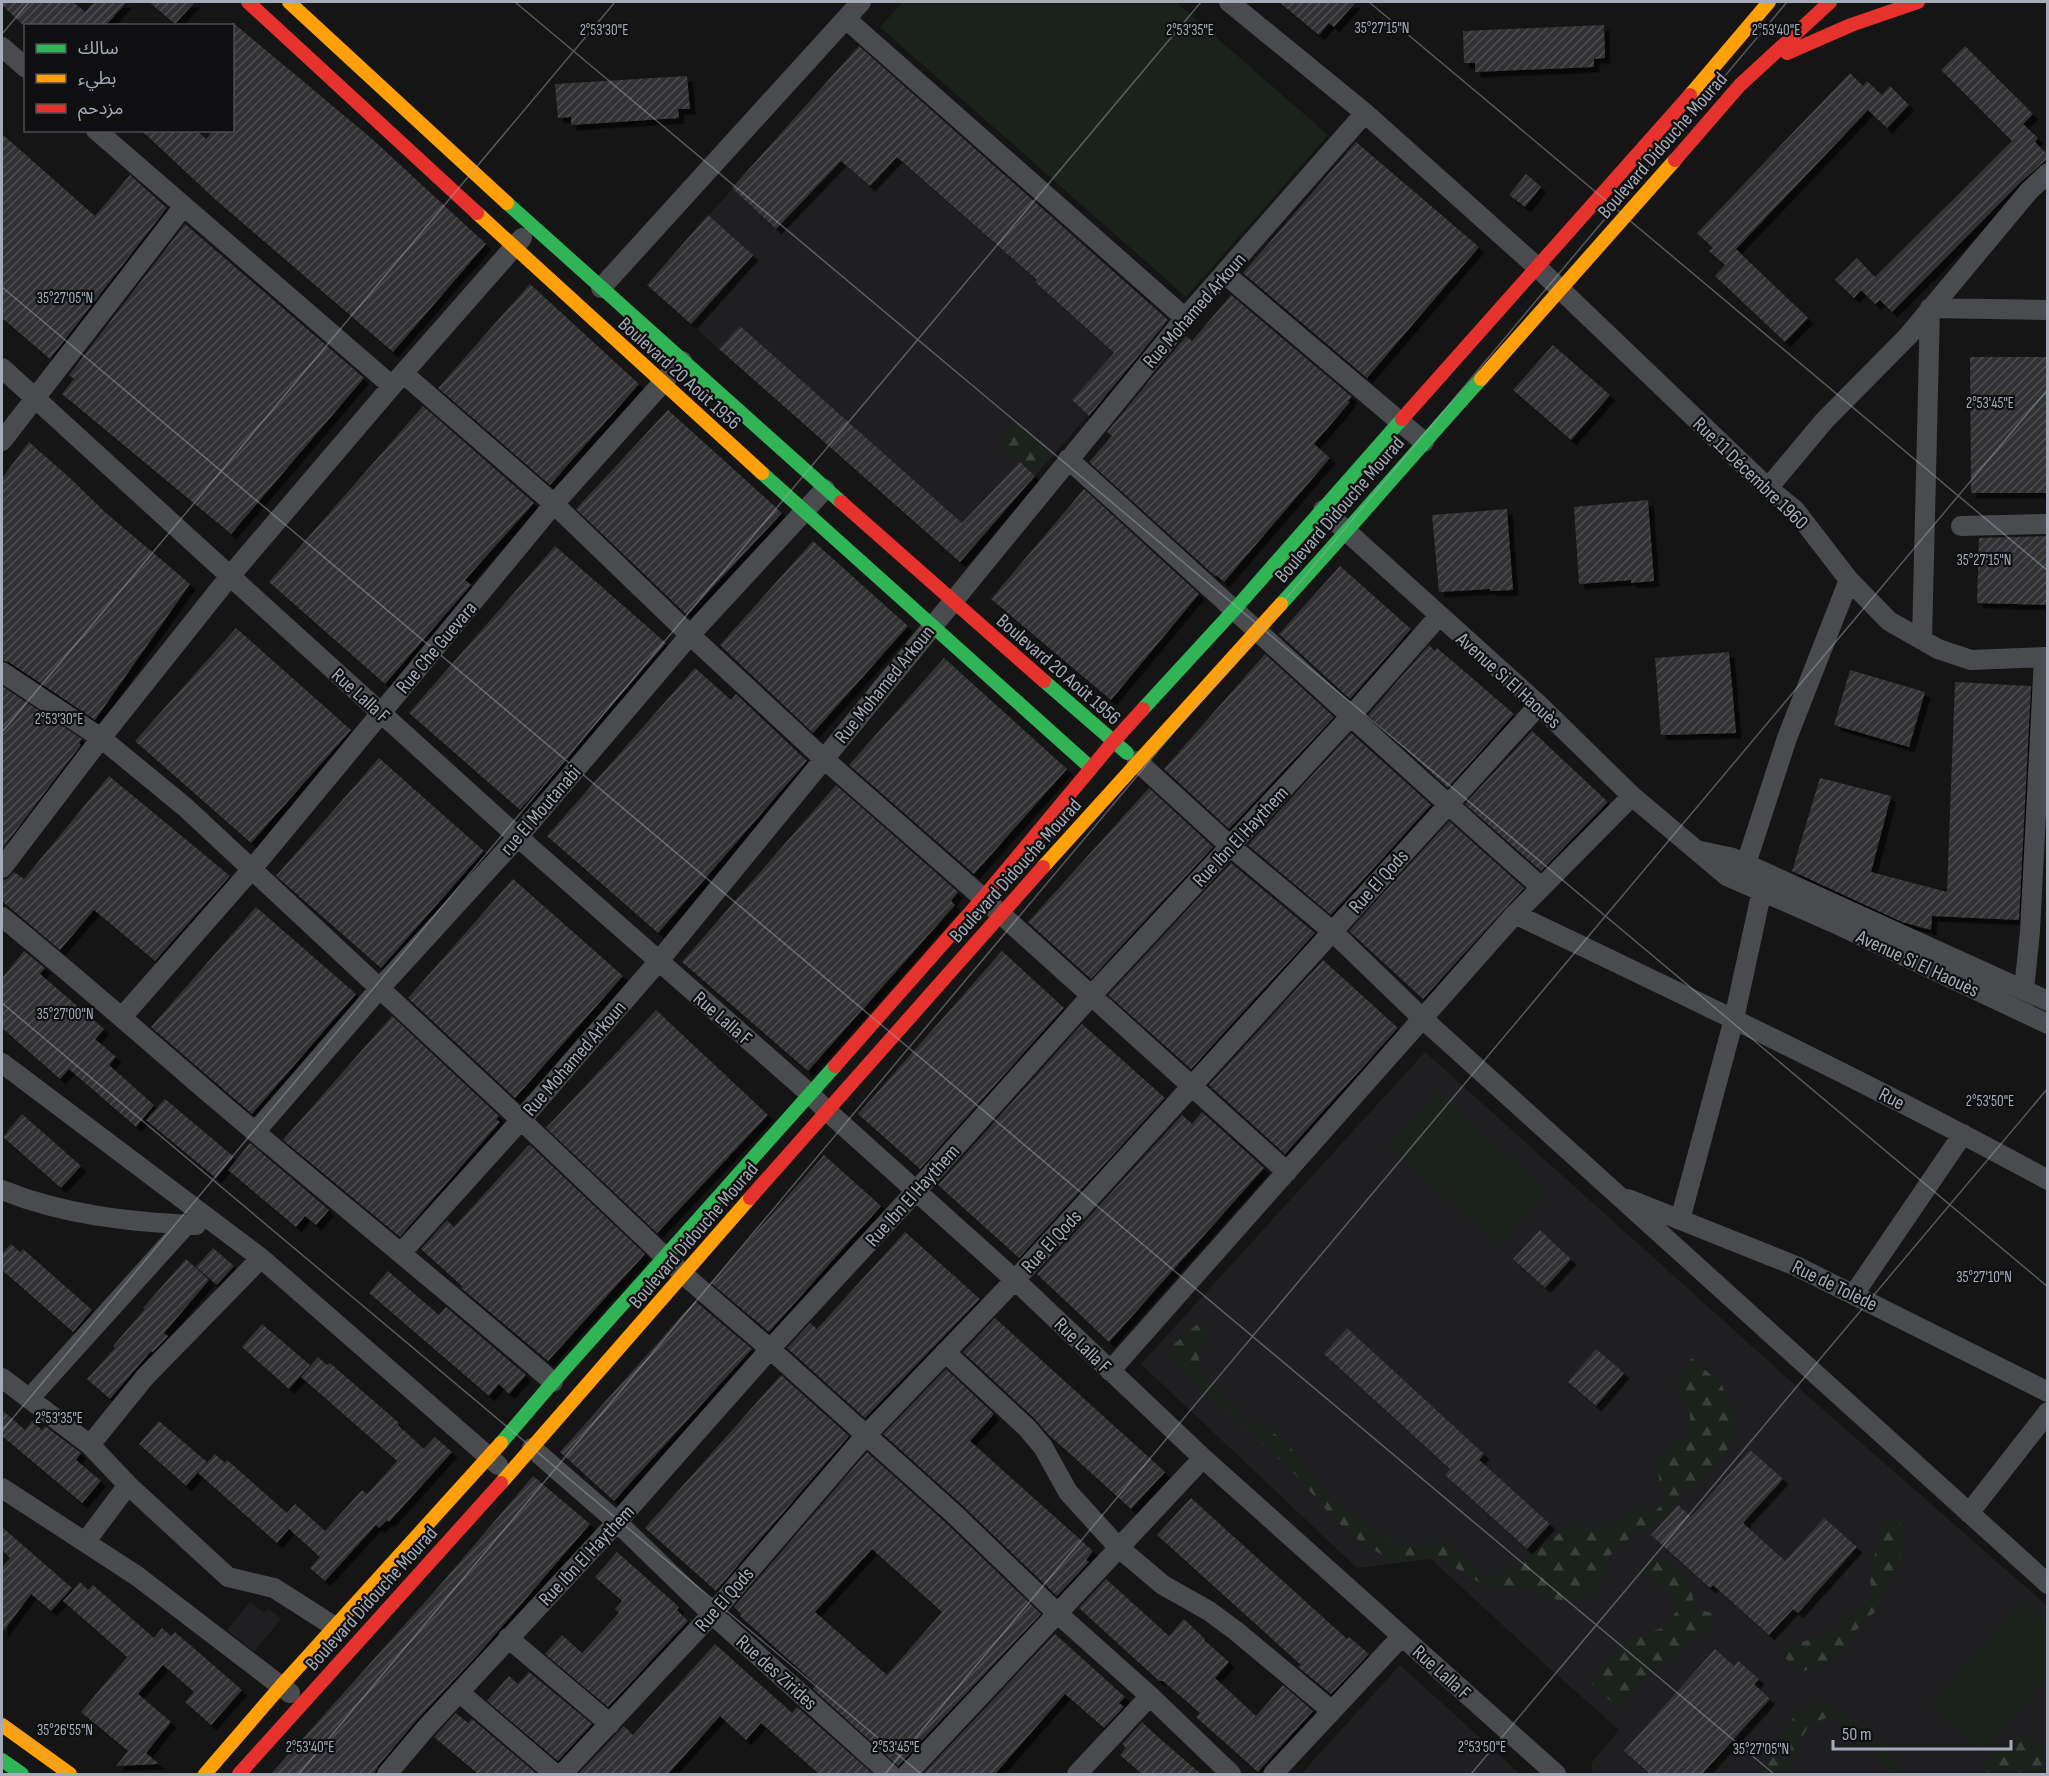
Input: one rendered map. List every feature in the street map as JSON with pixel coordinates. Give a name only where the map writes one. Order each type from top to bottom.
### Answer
[{"type":"main road","name":"Boulevard 20 Août 1956","points":[[248,2],[662,383],[1091,768]]},
{"type":"main road","name":"Boulevard 20 Août 1956","points":[[289,2],[532,226],[825,489],[1137,761]]},
{"type":"main road","name":"Boulevard Didouche Mourad","points":[[205,1774],[810,1094],[983,897],[1113,742],[1323,510],[1681,105],[1769,2]]},
{"type":"main road","name":"Boulevard Didouche Mourad","points":[[239,1774],[532,1448],[826,1110],[1137,761],[1347,532],[1725,102],[1756,69],[1830,2]]},
{"type":"main road","points":[[1756,69],[1822,36],[1873,15],[1918,2]]},
{"type":"main road","points":[[2,1725],[70,1774]]},
{"type":"main road","points":[[2,1760],[22,1774]]},
{"type":"street","points":[[601,288],[861,2]]},
{"type":"street","name":"Rue 11 Décembre 1960","points":[[1229,2],[1365,113],[1537,267],[1768,488],[1795,510],[1850,580],[1889,621],[1938,648],[1971,660],[2046,657]]},
{"type":"street","points":[[846,19],[1185,318]]},
{"type":"street","points":[[2,47],[24,66]]},
{"type":"street","name":"Rue Mohamed Arkoun","points":[[401,1252],[521,1120],[658,962],[1185,318],[1365,113]]},
{"type":"street","points":[[98,132],[183,207],[554,504],[690,635],[824,759],[983,897],[1287,1172]]},
{"type":"street","points":[[1768,488],[1824,421],[1908,336],[2029,191],[2048,173]]},
{"type":"street","points":[[2,441],[183,207]]},
{"type":"street","points":[[2,868],[101,738],[230,576],[532,226]]},
{"type":"street","points":[[1225,273],[1424,442]]},
{"type":"street","points":[[1930,308],[2048,310]]},
{"type":"street","points":[[1922,640],[1930,308]]},
{"type":"street","name":"Rue Che Guevara","points":[[122,1017],[252,868],[554,504],[682,361]]},
{"type":"street","name":"Rue Lalla F","points":[[2,368],[518,837],[810,1094],[1015,1280],[1203,1458],[1556,1774]]},
{"type":"street","points":[[1068,459],[1235,609],[1350,717],[1541,887]]},
{"type":"street","name":"rue El Moutanabi","points":[[255,1132],[380,988],[518,837],[690,635],[825,489]]},
{"type":"street","name":"Avenue Si El Haouès","points":[[1323,510],[1539,705],[1632,796],[1696,849],[1734,858],[1743,873],[1762,890],[2048,1024]]},
{"type":"street","points":[[1961,526],[2048,524]]},
{"type":"street","points":[[1743,873],[1787,738],[1850,580]]},
{"type":"street","name":"Rue Ibn El Haythem","points":[[387,1774],[508,1638],[617,1522],[770,1349],[1091,996],[1350,717],[1439,616]]},
{"type":"street","points":[[2024,990],[2046,657]]},
{"type":"street","points":[[2,672],[101,738],[185,807],[684,1275],[953,1512],[1057,1613],[1150,1696],[1231,1774]]},
{"type":"street","name":"Rue El Qods","points":[[562,1774],[712,1614],[866,1435],[1015,1280],[1539,705]]},
{"type":"street","points":[[1137,761],[1230,846],[1332,932],[1422,1018],[1615,1194],[2048,1584]]},
{"type":"street","points":[[1110,1371],[1515,914],[1632,796]]},
{"type":"street","name":"Avenue Si El Haouès","points":[[1743,873],[2048,1001]]},
{"type":"street","points":[[1680,1220],[1734,1019],[1762,890]]},
{"type":"street","name":"Rue","points":[[1515,914],[1734,1019],[1963,1134],[2048,1180]]},
{"type":"street","points":[[2,917],[63,966],[255,1132],[401,1252],[553,1382]]},
{"type":"street","points":[[2,1062],[261,1258],[508,1474]]},
{"type":"street","points":[[1854,1294],[1963,1134]]},
{"type":"street","points":[[2,1190],[33,1203],[73,1212],[141,1221],[219,1227]]},
{"type":"street","name":"Rue de Tolède","points":[[1615,1194],[1762,1251],[1854,1294],[2048,1392]]},
{"type":"street","points":[[29,1399],[186,1225]]},
{"type":"street","points":[[90,1445],[145,1377],[261,1258]]},
{"type":"street","points":[[945,1352],[1027,1428],[1043,1447],[1068,1492],[1119,1548],[1162,1585],[1209,1611],[1236,1631],[1332,1711]]},
{"type":"street","points":[[2,1378],[90,1445],[128,1485],[228,1576],[274,1588],[335,1627]]},
{"type":"street","points":[[1969,1513],[2048,1412]]},
{"type":"street","name":"Rue des Zirides","points":[[532,1448],[617,1522],[712,1614],[890,1774]]},
{"type":"street","points":[[907,1774],[1203,1458]]},
{"type":"street","points":[[86,1541],[128,1485]]},
{"type":"street","points":[[2,1488],[147,1582],[303,1703]]},
{"type":"street","points":[[1273,1774],[1402,1636]]},
{"type":"street","points":[[508,1638],[610,1724]]},
{"type":"street","points":[[459,1692],[555,1774]]},
{"type":"street","points":[[1077,1774],[1150,1696]]},
{"type":"street","points":[[219,1758],[239,1774]]},
{"type":"shaded area","points":[[859,46],[1170,322],[960,562],[647,285]]},
{"type":"shaded area","points":[[1425,1052],[1784,1375],[2047,1606],[2047,1770],[2043,1774],[1592,1774],[1592,1762],[1619,1730],[1431,1559],[1357,1568],[1141,1364]]},
{"type":"shaded area","points":[[250,1602],[264,1613],[268,1608],[281,1619],[254,1652],[227,1630]]},
{"type":"shaded area","points":[[1400,1665],[1520,1774],[1301,1774]]},
{"type":"green space","points":[[903,2],[1176,2],[1328,135],[1186,297],[880,27]]},
{"type":"green space","points":[[1015,423],[1022,425],[1050,451],[1041,466],[1034,471],[1023,462],[1009,456],[1003,448],[1008,430]]},
{"type":"green space","points":[[1437,1093],[1548,1192],[1499,1246],[1388,1147]]},
{"type":"green space","points":[[1200,1322],[1207,1334],[1197,1366],[1245,1418],[1275,1434],[1290,1447],[1328,1498],[1395,1544],[1415,1546],[1444,1542],[1483,1575],[1501,1577],[1566,1528],[1600,1530],[1613,1526],[1624,1514],[1634,1509],[1652,1514],[1666,1501],[1660,1485],[1657,1462],[1673,1443],[1690,1435],[1690,1414],[1675,1385],[1679,1375],[1692,1358],[1721,1384],[1732,1406],[1737,1425],[1729,1447],[1705,1477],[1683,1492],[1660,1521],[1632,1536],[1610,1555],[1600,1588],[1572,1602],[1548,1598],[1525,1588],[1487,1587],[1439,1558],[1388,1559],[1350,1534],[1293,1472],[1170,1358],[1173,1345]]},
{"type":"green space","points":[[1890,1518],[1900,1521],[1904,1535],[1898,1570],[1886,1584],[1879,1608],[1856,1630],[1842,1650],[1824,1663],[1802,1672],[1785,1658],[1784,1645],[1796,1644],[1834,1632],[1846,1616],[1872,1599],[1870,1575],[1883,1525]]},
{"type":"green space","points":[[1654,1559],[1666,1559],[1690,1583],[1695,1609],[1713,1613],[1712,1624],[1647,1675],[1628,1693],[1621,1711],[1592,1684],[1605,1665],[1635,1636],[1663,1628],[1677,1611],[1675,1598],[1642,1572]]},
{"type":"green space","points":[[2022,1600],[2047,1622],[2047,1679],[1983,1753],[1929,1706]]},
{"type":"green space","points":[[1824,1701],[1865,1730],[1909,1774],[1890,1774],[1873,1752],[1832,1716],[1809,1724],[1787,1774],[1761,1774],[1796,1713]]},
{"type":"green space","points":[[2019,1735],[2043,1747],[2047,1752],[2047,1765],[2043,1774],[1980,1774],[1986,1763]]},
{"type":"building","points":[[2,2],[73,2],[85,12],[94,2],[127,2],[107,24],[24,24],[24,26],[2,5]]},
{"type":"building","points":[[149,2],[195,2],[175,24]]},
{"type":"building","points":[[1279,2],[1356,2],[1334,27],[1329,23],[1319,35]]},
{"type":"building","points":[[232,22],[371,138],[486,244],[393,352],[217,201],[143,132],[198,132],[206,139],[211,132],[234,132],[234,24]]},
{"type":"building","points":[[1604,25],[1605,58],[1594,59],[1594,67],[1475,72],[1475,63],[1464,63],[1463,31]]},
{"type":"building","points":[[859,46],[1168,320],[1089,416],[1072,400],[1114,353],[1035,282],[1037,280],[897,157],[870,186],[841,161],[776,229],[732,188]]},
{"type":"building","points":[[1965,46],[2033,114],[2023,124],[2038,138],[2035,142],[2048,155],[2048,158],[2021,182],[1892,312],[1880,300],[1875,304],[1861,290],[1854,298],[1835,280],[1857,258],[1875,277],[2012,141],[1941,70]]},
{"type":"building","points":[[1850,73],[1863,86],[1867,81],[1882,95],[1890,86],[1909,105],[1887,128],[1868,110],[1736,249],[1808,318],[1785,342],[1715,276],[1725,265],[1709,251],[1713,248],[1697,233]]},
{"type":"building","points":[[687,76],[690,109],[678,109],[679,118],[571,125],[571,117],[558,118],[555,84]]},
{"type":"building","points":[[2,134],[95,216],[130,175],[167,208],[50,359],[2,318]]},
{"type":"building","points":[[1356,142],[1479,247],[1367,378],[1243,273]]},
{"type":"building","points":[[1526,174],[1541,187],[1525,207],[1509,195]]},
{"type":"building","points":[[708,215],[753,255],[691,324],[647,285]]},
{"type":"building","points":[[185,224],[364,378],[231,534],[62,394],[74,379],[69,375]]},
{"type":"building","points":[[530,284],[639,384],[550,485],[438,388]]},
{"type":"building","points":[[1231,295],[1352,397],[1314,444],[1330,458],[1224,582],[1089,462],[1112,436],[1107,432],[1186,336],[1192,341]]},
{"type":"building","points":[[740,326],[962,523],[1020,462],[1035,476],[960,562],[719,349]]},
{"type":"building","points":[[1553,345],[1610,395],[1571,440],[1513,390]]},
{"type":"building","points":[[1970,357],[2048,357],[2048,493],[1971,493]]},
{"type":"building","points":[[423,406],[534,503],[465,580],[471,585],[385,684],[269,582]]},
{"type":"building","points":[[668,410],[782,513],[687,615],[576,509]]},
{"type":"building","points":[[29,442],[106,513],[190,584],[95,720],[9,662],[2,660],[2,478]]},
{"type":"building","points":[[1084,489],[1199,594],[1111,700],[991,599]]},
{"type":"building","points":[[1648,500],[1654,581],[1631,583],[1631,580],[1579,584],[1574,507]]},
{"type":"building","points":[[1507,509],[1513,590],[1439,592],[1432,515]]},
{"type":"building","points":[[2048,536],[2048,605],[1977,603],[1979,538]]},
{"type":"building","points":[[813,541],[908,626],[813,733],[720,645]]},
{"type":"building","points":[[555,546],[666,643],[520,810],[409,713]]},
{"type":"building","points":[[1340,566],[1411,629],[1350,699],[1279,634]]},
{"type":"building","points":[[236,628],[351,730],[251,843],[135,741]]},
{"type":"building","points":[[1429,645],[1435,651],[1437,648],[1514,714],[1448,788],[1368,715]]},
{"type":"building","points":[[1729,652],[1736,733],[1661,735],[1655,658]]},
{"type":"building","points":[[1265,654],[1334,717],[1229,829],[1164,769]]},
{"type":"building","points":[[944,658],[1067,769],[974,874],[849,765]]},
{"type":"building","points":[[695,668],[731,700],[736,694],[807,761],[658,933],[547,836]]},
{"type":"building","points":[[1850,670],[1925,692],[1909,747],[1834,725]]},
{"type":"building","points":[[1955,682],[2031,686],[2019,920],[1932,916],[1931,930],[1902,922],[1792,871],[1820,778],[1891,796],[1871,872],[1947,892]]},
{"type":"building","points":[[2,686],[82,739],[79,743],[81,745],[2,849]]},
{"type":"building","points":[[1532,731],[1608,802],[1541,871],[1465,804]]},
{"type":"building","points":[[1351,733],[1431,805],[1331,915],[1248,845]]},
{"type":"building","points":[[379,758],[484,851],[381,968],[276,876]]},
{"type":"building","points":[[109,776],[230,876],[155,961],[94,910],[60,950],[2,901],[2,880],[7,879],[14,872],[24,879]]},
{"type":"building","points":[[836,785],[958,892],[951,901],[955,905],[808,1071],[682,962]]},
{"type":"building","points":[[1149,788],[1213,847],[1091,979],[1028,922]]},
{"type":"building","points":[[1449,821],[1524,888],[1423,999],[1349,931]]},
{"type":"building","points":[[1231,863],[1315,933],[1191,1069],[1108,995]]},
{"type":"building","points":[[513,879],[623,976],[515,1098],[408,998]]},
{"type":"building","points":[[256,907],[356,994],[252,1114],[151,1027]]},
{"type":"building","points":[[24,951],[45,968],[40,974],[104,1029],[95,1039],[116,1057],[109,1065],[154,1105],[136,1127],[69,1069],[60,1079],[2,1028],[2,978]]},
{"type":"building","points":[[1002,951],[1064,1008],[920,1169],[858,1114]]},
{"type":"building","points":[[1323,960],[1398,1028],[1285,1154],[1209,1085]]},
{"type":"building","points":[[656,1010],[768,1115],[657,1233],[546,1128]]},
{"type":"building","points":[[392,1016],[499,1116],[496,1119],[500,1122],[400,1237],[283,1140]]},
{"type":"building","points":[[1082,1024],[1165,1098],[1019,1258],[938,1185]]},
{"type":"building","points":[[165,1099],[234,1157],[216,1178],[146,1120]]},
{"type":"building","points":[[1202,1112],[1264,1168],[1109,1342],[1037,1274],[1182,1115],[1192,1124]]},
{"type":"building","points":[[22,1114],[81,1166],[61,1188],[3,1137]]},
{"type":"building","points":[[250,1143],[329,1210],[316,1225],[305,1216],[296,1227],[228,1170]]},
{"type":"building","points":[[530,1145],[645,1254],[548,1361],[461,1288],[463,1287],[421,1249],[447,1220],[454,1227]]},
{"type":"building","points":[[824,1155],[881,1206],[769,1332],[711,1283]]},
{"type":"building","points":[[1540,1230],[1571,1259],[1545,1288],[1513,1259]]},
{"type":"building","points":[[905,1232],[980,1299],[865,1418],[787,1348],[810,1323],[817,1329]]},
{"type":"building","points":[[11,1244],[20,1252],[23,1249],[92,1310],[73,1332],[2,1270],[2,1254]]},
{"type":"building","points":[[213,1248],[234,1266],[217,1285],[196,1267]]},
{"type":"building","points":[[186,1259],[209,1280],[164,1333],[168,1336],[153,1352],[151,1351],[110,1399],[87,1379],[115,1348],[113,1346],[145,1309],[143,1308]]},
{"type":"building","points":[[388,1271],[439,1315],[446,1307],[526,1375],[509,1394],[499,1384],[489,1396],[369,1293]]},
{"type":"building","points":[[695,1301],[752,1349],[614,1501],[560,1452]]},
{"type":"building","points":[[995,1318],[1165,1472],[1131,1509],[1047,1433],[963,1352]]},
{"type":"building","points":[[262,1324],[310,1365],[289,1389],[242,1347]]},
{"type":"building","points":[[1347,1328],[1484,1454],[1479,1460],[1550,1524],[1527,1549],[1445,1475],[1450,1469],[1324,1354]]},
{"type":"building","points":[[1596,1349],[1624,1373],[1596,1406],[1568,1382]]},
{"type":"building","points":[[318,1357],[327,1365],[330,1363],[399,1423],[398,1425],[424,1449],[435,1437],[452,1452],[389,1522],[387,1520],[379,1528],[376,1525],[325,1581],[310,1568],[320,1557],[289,1529],[277,1543],[198,1473],[215,1454],[225,1463],[227,1460],[287,1513],[295,1504],[325,1531],[362,1490],[367,1494],[397,1461],[301,1377]]},
{"type":"building","points":[[946,1369],[994,1414],[970,1441],[1093,1551],[1086,1560],[1089,1562],[1057,1596],[961,1504],[883,1434]]},
{"type":"building","points":[[781,1375],[849,1436],[716,1591],[645,1528]]},
{"type":"building","points":[[2,1410],[25,1430],[32,1421],[42,1430],[45,1426],[81,1453],[76,1460],[101,1481],[82,1503],[2,1436]]},
{"type":"building","points":[[159,1421],[207,1462],[186,1486],[139,1444]]},
{"type":"building","points":[[1750,1450],[1783,1479],[1743,1523],[1785,1561],[1824,1518],[1857,1547],[1798,1613],[1793,1609],[1769,1635],[1713,1585],[1710,1588],[1651,1535],[1678,1505],[1691,1517]]},
{"type":"building","points":[[867,1452],[945,1522],[1041,1614],[898,1766],[813,1689],[817,1685],[740,1616],[741,1614],[734,1607]],"holes":[[[872,1549],[942,1612],[887,1675],[815,1612]]]},
{"type":"building","points":[[533,1476],[590,1524],[482,1650],[417,1720],[375,1772],[373,1774],[271,1774],[441,1584]]},
{"type":"building","points":[[1191,1498],[1347,1639],[1349,1637],[1369,1654],[1331,1694],[1298,1667],[1301,1665],[1157,1535]]},
{"type":"building","points":[[2,1527],[72,1588],[51,1611],[31,1594],[2,1633],[2,1567],[10,1558],[2,1550]]},
{"type":"building","points":[[617,1552],[679,1607],[677,1610],[688,1621],[608,1707],[545,1654],[562,1635],[582,1653],[619,1613],[615,1609],[622,1601],[595,1577]]},
{"type":"building","points":[[1106,1579],[1169,1636],[1184,1619],[1229,1662],[1215,1678],[1256,1716],[1283,1685],[1313,1711],[1258,1772],[1196,1717],[1200,1713],[1163,1681],[1159,1681],[1079,1608]]},
{"type":"building","points":[[80,1582],[88,1590],[93,1585],[154,1638],[162,1628],[171,1636],[175,1632],[242,1690],[211,1725],[185,1702],[194,1692],[163,1665],[138,1694],[171,1722],[146,1753],[159,1764],[116,1766],[128,1751],[81,1712],[127,1657],[63,1601]]},
{"type":"building","points":[[1055,1634],[1125,1697],[1119,1703],[1124,1707],[1104,1728],[1065,1694],[995,1774],[923,1774]]},
{"type":"building","points":[[715,1644],[792,1713],[797,1707],[873,1774],[819,1774],[761,1723],[746,1740],[720,1716],[668,1774],[578,1774],[624,1726],[633,1735]]},
{"type":"building","points":[[1715,1649],[1734,1666],[1738,1661],[1759,1679],[1754,1684],[1770,1699],[1702,1774],[1650,1774],[1624,1751]]},
{"type":"building","points":[[529,1672],[592,1724],[558,1761],[487,1701],[509,1676],[518,1684]]},
{"type":"building","points":[[456,1713],[468,1723],[472,1719],[537,1774],[478,1774],[434,1737]]},
{"type":"building","points":[[1142,1722],[1201,1774],[1142,1774],[1120,1755],[1126,1748],[1122,1744]]},
{"type":"traffic: fast","points":[[507,203],[841,502]]},
{"type":"traffic: fast","points":[[1281,604],[1481,379]]},
{"type":"traffic: fast","points":[[1143,709],[1235,609],[1402,419]]},
{"type":"traffic: fast","points":[[762,473],[1091,768]]},
{"type":"traffic: fast","points":[[1044,681],[1127,753]]},
{"type":"traffic: fast","points":[[501,1443],[835,1066]]},
{"type":"traffic: fast","points":[[2,1760],[22,1774]]},
{"type":"traffic: slow","points":[[289,2],[507,203]]},
{"type":"traffic: slow","points":[[1690,95],[1769,2]]},
{"type":"traffic: slow","points":[[1481,379],[1675,160]]},
{"type":"traffic: slow","points":[[477,213],[762,473]]},
{"type":"traffic: slow","points":[[1043,867],[1281,604]]},
{"type":"traffic: slow","points":[[501,1483],[750,1198]]},
{"type":"traffic: slow","points":[[205,1774],[281,1686],[501,1443]]},
{"type":"traffic: slow","points":[[2,1725],[70,1774]]},
{"type":"traffic: jam","points":[[248,2],[477,213]]},
{"type":"traffic: jam","points":[[1675,160],[1740,85],[1830,2]]},
{"type":"traffic: jam","points":[[1787,53],[1851,25],[1918,2]]},
{"type":"traffic: jam","points":[[1402,419],[1690,95]]},
{"type":"traffic: jam","points":[[841,502],[1044,681]]},
{"type":"traffic: jam","points":[[835,1066],[983,898],[1143,709]]},
{"type":"traffic: jam","points":[[750,1198],[1043,867]]},
{"type":"traffic: jam","points":[[239,1774],[501,1483]]}]
